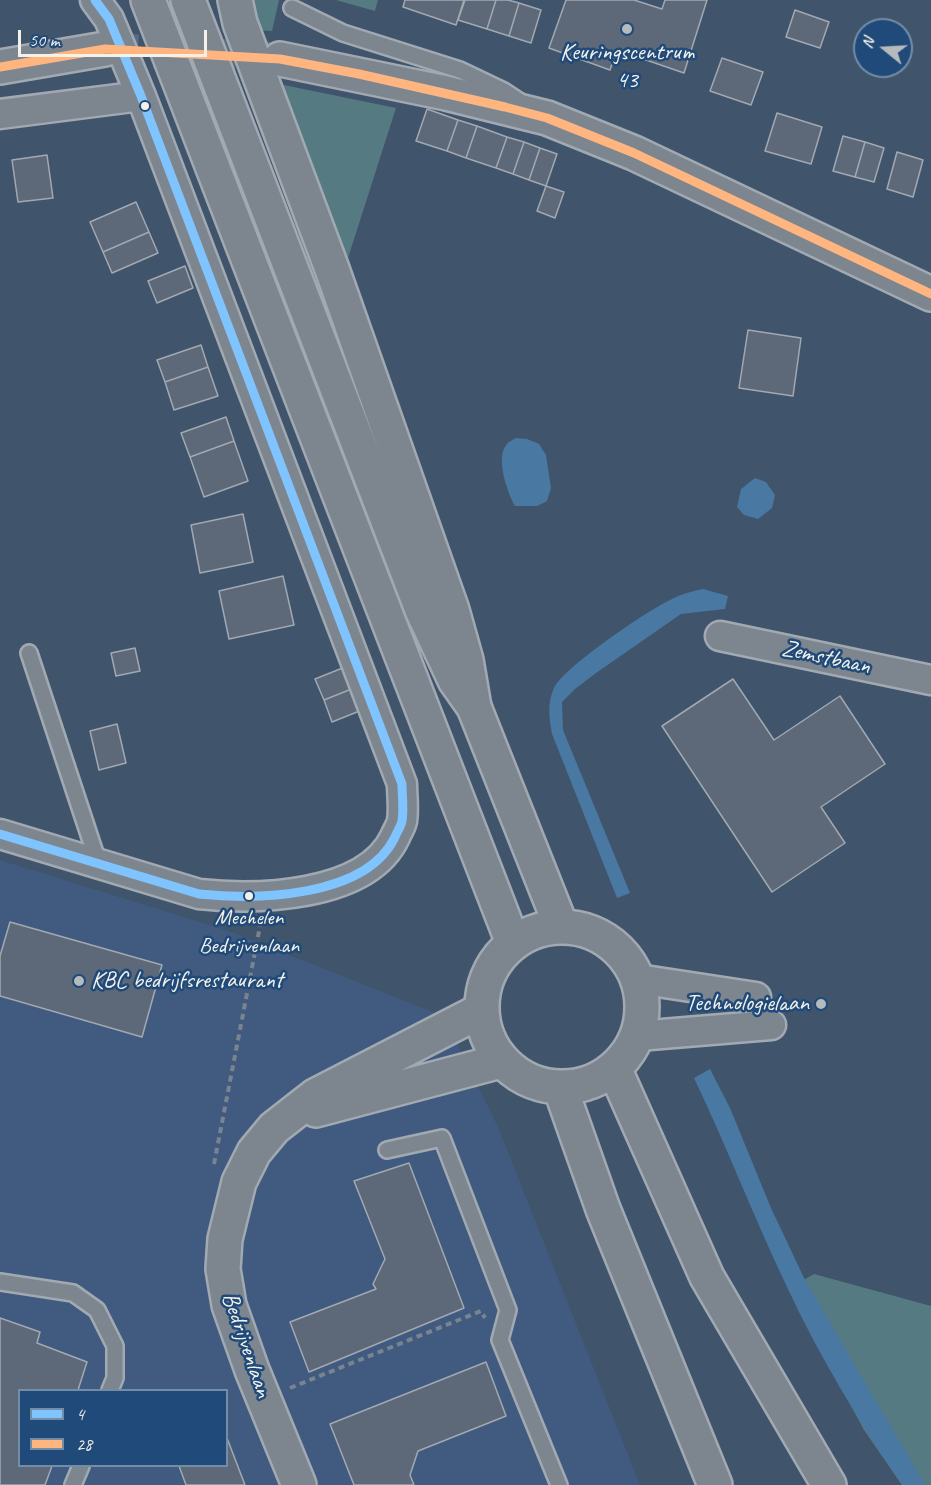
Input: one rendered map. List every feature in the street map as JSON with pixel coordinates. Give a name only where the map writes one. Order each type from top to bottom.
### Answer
[{"type":"main road","points":[[148,0],[513,944]]},
{"type":"main road","points":[[188,0],[423,612],[455,680],[474,707]]},
{"type":"main road","points":[[235,0],[240,23],[332,269],[452,610],[466,660],[474,707],[561,926]]},
{"type":"main road","points":[[0,67],[105,49]]},
{"type":"main road","points":[[280,59],[435,91],[547,118],[634,153],[931,294]]},
{"type":"main road","points":[[561,926],[580,929],[604,940],[619,951],[638,979],[643,998],[638,1036],[614,1068],[597,1079],[560,1087],[530,1080],[501,1061],[488,1042],[480,1011],[489,974],[505,951],[525,935],[561,926]]},
{"type":"main road","name":"Bedrijvenlaan","points":[[299,1485],[229,1305],[223,1269],[225,1239],[239,1182],[254,1152],[274,1128],[315,1096],[480,1011]]},
{"type":"main road","name":"Bedrijvenlaan","points":[[294,1113],[354,1101],[501,1061]]},
{"type":"main road","points":[[614,1068],[708,1276],[829,1485]]},
{"type":"main road","points":[[560,1087],[603,1209],[715,1485]]},
{"type":"street","points":[[0,834],[199,894],[231,897],[285,894],[335,884],[368,868],[389,849],[402,821],[402,784],[141,96],[109,19],[94,0]]},
{"type":"street","points":[[0,114],[141,96]]},
{"type":"street","name":"Zemstbaan","points":[[720,636],[931,680]]},
{"type":"street","points":[[638,979],[756,997]]},
{"type":"street","points":[[638,1036],[771,1025]]},
{"type":"lane","points":[[292,8],[343,33],[460,70],[504,91],[547,118]]},
{"type":"lane","points":[[29,653],[98,862]]},
{"type":"lane","points":[[387,1150],[442,1138],[508,1310],[500,1340],[559,1485]]},
{"type":"lane","points":[[0,1282],[73,1293],[97,1310],[115,1346],[115,1377],[110,1389]]},
{"type":"lane","points":[[73,1485],[81,1467]]},
{"type":"path","points":[[264,1398],[481,1311],[500,1340]]},
{"type":"shaded area","points":[[516,438],[527,439],[539,444],[546,455],[551,488],[547,501],[537,506],[515,506],[503,475],[504,450],[508,443]]},
{"type":"shaded area","points":[[755,478],[766,482],[775,495],[772,508],[758,519],[744,515],[737,507],[741,489]]},
{"type":"shaded area","points":[[703,589],[728,596],[725,609],[681,614],[596,673],[562,702],[563,730],[630,893],[617,898],[552,734],[550,699],[554,688],[573,667],[627,626],[672,599]]},
{"type":"shaded area","points":[[0,860],[229,931],[443,1016],[498,1127],[640,1485],[0,1485]]},
{"type":"shaded area","points":[[710,1069],[730,1108],[771,1208],[805,1280],[925,1485],[902,1485],[855,1413],[799,1313],[694,1078]]},
{"type":"green space","points":[[252,0],[279,0],[272,31],[256,30]]},
{"type":"green space","points":[[336,0],[378,0],[375,11]]},
{"type":"green space","points":[[279,84],[396,108],[347,261]]},
{"type":"green space","points":[[814,1274],[931,1306],[931,1485],[902,1485],[864,1430],[788,1289]]},
{"type":"building","points":[[405,0],[464,0],[456,25],[403,7]]},
{"type":"building","points":[[465,0],[496,0],[487,29],[458,20]]},
{"type":"building","points":[[496,0],[519,3],[509,36],[487,29]]},
{"type":"building","name":"Keuringscentrum 43","points":[[566,0],[634,0],[662,9],[665,0],[707,0],[684,73],[617,50],[610,70],[549,48]]},
{"type":"building","points":[[519,3],[541,10],[531,43],[509,36]]},
{"type":"building","points":[[795,10],[829,22],[820,48],[786,37]]},
{"type":"building","points":[[722,58],[763,72],[751,105],[710,91]]},
{"type":"building","points":[[427,109],[458,120],[447,151],[416,141]]},
{"type":"building","points":[[777,113],[822,127],[811,164],[765,151]]},
{"type":"building","points":[[458,120],[477,126],[466,158],[447,151]]},
{"type":"building","points":[[477,126],[507,137],[496,168],[466,158]]},
{"type":"building","points":[[843,136],[865,142],[855,177],[833,171]]},
{"type":"building","points":[[507,137],[524,142],[513,174],[496,168]]},
{"type":"building","points":[[524,142],[540,148],[529,180],[513,174]]},
{"type":"building","points":[[865,142],[884,148],[874,182],[855,177]]},
{"type":"building","points":[[540,148],[557,154],[546,186],[529,180]]},
{"type":"building","points":[[897,152],[923,160],[913,197],[887,189]]},
{"type":"building","points":[[47,155],[53,198],[18,202],[12,160]]},
{"type":"building","points":[[546,186],[564,192],[555,218],[537,211]]},
{"type":"building","points":[[136,202],[149,232],[103,252],[90,222]]},
{"type":"building","points":[[149,232],[158,253],[112,273],[103,252]]},
{"type":"building","points":[[185,266],[193,288],[157,303],[148,281]]},
{"type":"building","points":[[748,330],[801,338],[793,396],[739,388]]},
{"type":"building","points":[[201,345],[208,367],[165,382],[157,360]]},
{"type":"building","points":[[208,367],[218,396],[174,410],[165,382]]},
{"type":"building","points":[[226,417],[234,441],[190,457],[181,433]]},
{"type":"building","points":[[234,441],[248,481],[204,497],[190,457]]},
{"type":"building","points":[[243,514],[253,562],[200,573],[191,525]]},
{"type":"building","points":[[283,576],[294,625],[229,639],[219,591]]},
{"type":"building","points":[[135,648],[140,671],[116,676],[111,653]]},
{"type":"building","points":[[345,667],[354,688],[324,700],[315,679]]},
{"type":"building","points":[[733,679],[774,740],[840,696],[885,764],[821,807],[845,843],[772,892],[662,726]]},
{"type":"building","points":[[354,688],[362,710],[332,722],[324,700]]},
{"type":"building","points":[[117,724],[126,763],[99,770],[90,731]]},
{"type":"building","name":"KBC bedrijfsrestaurant","points":[[10,922],[162,965],[142,1037],[0,996],[0,956]]},
{"type":"building","points":[[409,1163],[464,1308],[309,1372],[290,1322],[376,1289],[373,1284],[385,1259],[354,1181]]},
{"type":"building","points":[[0,1318],[40,1332],[37,1343],[87,1362],[78,1389],[18,1389],[18,1467],[52,1467],[45,1485],[0,1485]]},
{"type":"building","points":[[486,1362],[506,1416],[418,1451],[410,1475],[414,1485],[354,1485],[330,1424]]},
{"type":"building","points":[[228,1441],[245,1485],[186,1485],[179,1467],[228,1467]]},
{"type":"tunnel","points":[[105,49],[280,59]]},
{"type":"transit line","name":"4","points":[[0,834],[199,894],[278,895],[307,891],[335,883],[360,872],[381,857],[395,837],[403,816],[402,784],[141,96],[109,19],[95,0]]},
{"type":"transit line","name":"28","points":[[0,67],[105,49],[280,59],[359,74],[505,107],[547,118],[634,153],[931,294]]},
{"type":"place","name":"Keuringscentrum 43","points":[[627,29]]},
{"type":"place","name":"Mechelen Bedrijvenlaan","points":[[249,896]]},
{"type":"place","name":"KBC bedrijfsrestaurant","points":[[79,981]]},
{"type":"place","name":"Technologielaan","points":[[821,1004]]}]
